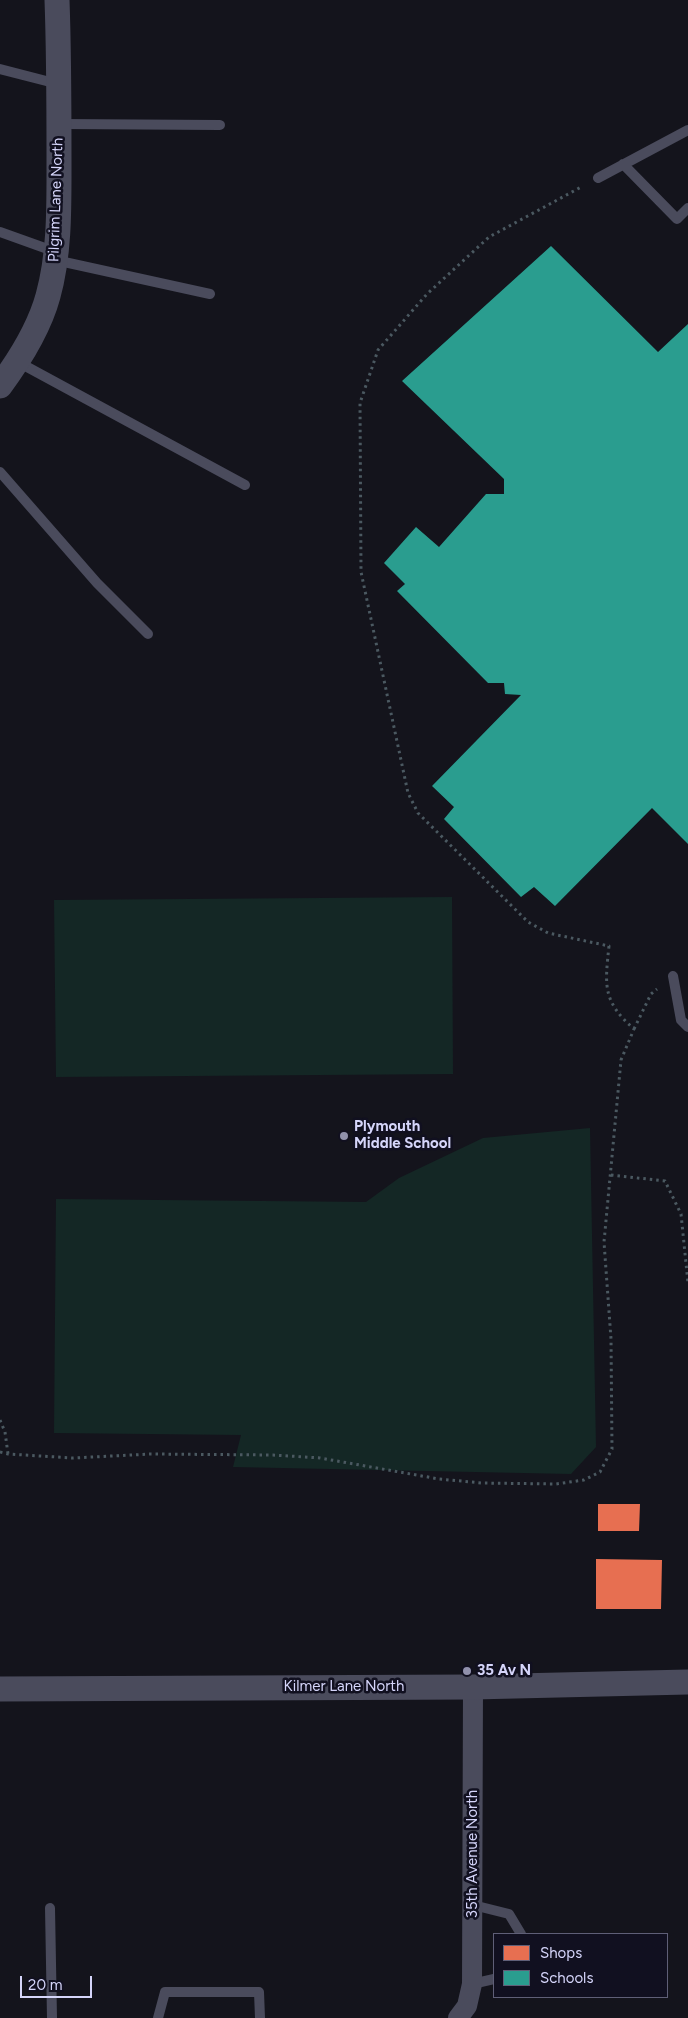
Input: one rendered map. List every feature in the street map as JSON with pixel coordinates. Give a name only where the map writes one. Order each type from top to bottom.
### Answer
[{"type":"street","name":"Pilgrim Lane North","points":[[0,386],[18,362],[39,323],[48,296],[55,256],[59,196],[58,0]]},
{"type":"street","name":"Kilmer Lane North","points":[[0,1689],[473,1687],[688,1682]]},
{"type":"street","name":"35th Avenue North","points":[[458,2018],[467,2006],[472,1984],[473,1687]]},
{"type":"lane","points":[[0,69],[59,84]]},
{"type":"lane","points":[[59,124],[220,125]]},
{"type":"lane","points":[[598,178],[688,130]]},
{"type":"lane","points":[[623,164],[677,219],[688,208]]},
{"type":"lane","points":[[0,232],[55,256],[210,294]]},
{"type":"lane","points":[[18,362],[245,485]]},
{"type":"lane","points":[[0,472],[97,583],[148,634]]},
{"type":"lane","points":[[673,976],[680,1020],[688,1026]]},
{"type":"lane","points":[[473,1905],[509,1914],[520,1933]]},
{"type":"lane","points":[[50,1908],[52,2018]]},
{"type":"lane","points":[[472,1984],[493,1979]]},
{"type":"lane","points":[[158,2018],[165,1992],[260,1992],[260,2018]]},
{"type":"path","points":[[598,178],[489,237],[427,294],[378,350],[360,403],[361,572],[408,794],[418,813],[528,922],[548,933],[609,946],[606,982],[609,999],[620,1016],[634,1029]]},
{"type":"path","points":[[0,1452],[73,1458],[151,1454],[273,1455],[320,1458],[439,1479],[465,1481],[556,1484],[584,1480],[600,1472],[612,1449],[611,1339],[604,1242],[621,1060],[651,994],[673,976]]},
{"type":"path","points":[[611,1175],[665,1181],[680,1214],[688,1283]]},
{"type":"path","points":[[0,1420],[5,1432],[8,1454]]},
{"type":"green space","points":[[452,897],[453,1074],[56,1077],[54,900]]},
{"type":"green space","points":[[590,1128],[596,1447],[571,1474],[233,1467],[241,1435],[54,1433],[56,1199],[366,1202],[399,1178],[483,1138]]},
{"type":"building: Shops","points":[[598,1504],[640,1504],[639,1531],[598,1531]]},
{"type":"building: Shops","points":[[596,1559],[662,1560],[661,1609],[596,1609]]},
{"type":"building: Schools","points":[[551,246],[658,352],[688,324],[688,844],[652,808],[555,906],[534,887],[521,897],[444,819],[454,807],[432,786],[521,695],[505,694],[504,683],[488,683],[397,591],[405,584],[384,563],[416,527],[439,547],[486,494],[504,494],[504,479],[402,381]]},
{"type":"place","name":"Plymouth Middle School","points":[[344,1136]]},
{"type":"place","name":"35 Av N","points":[[467,1671]]}]
